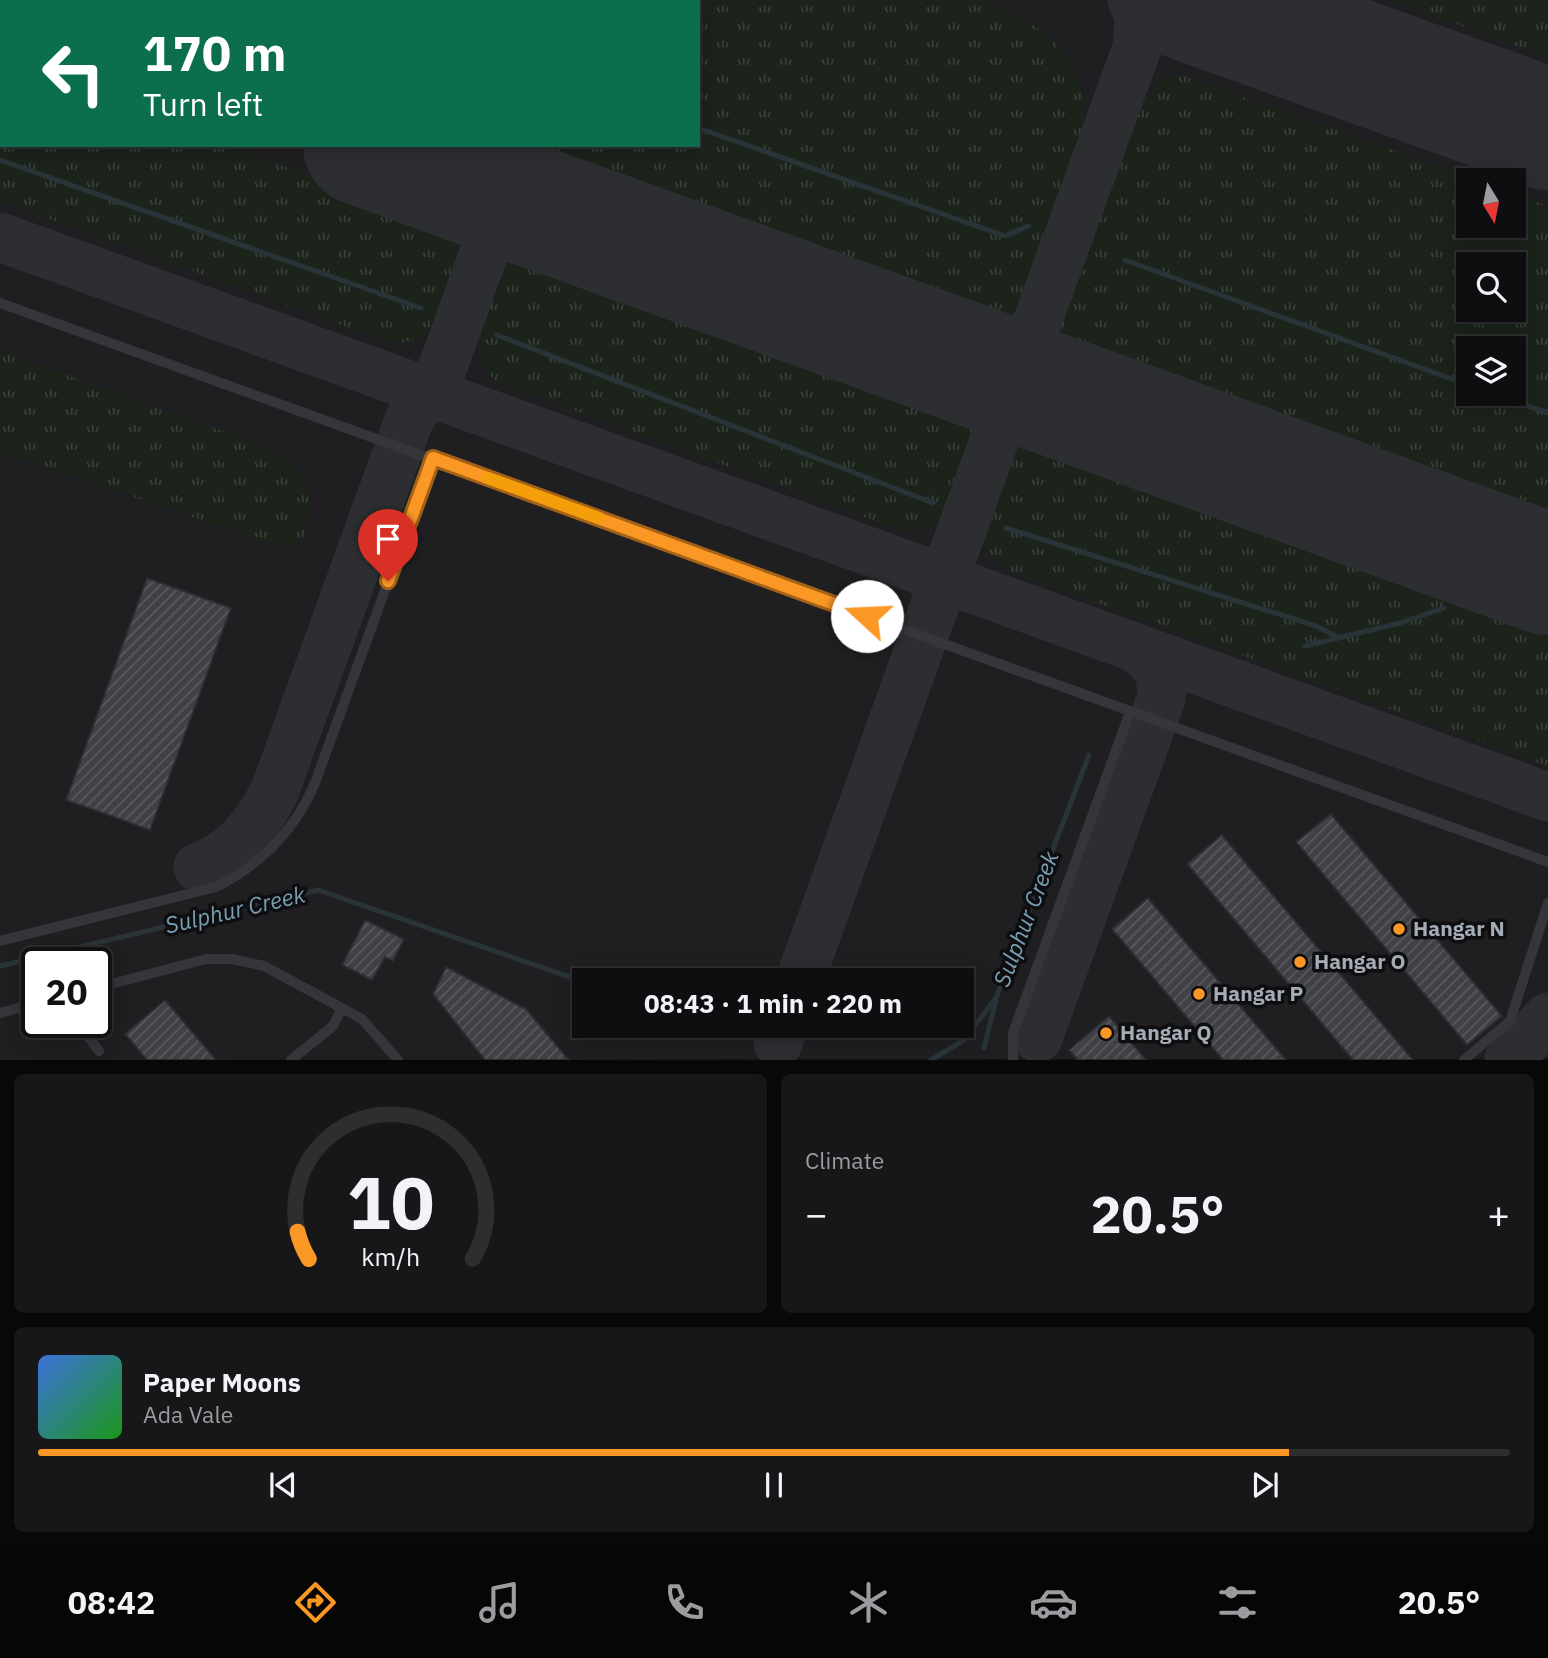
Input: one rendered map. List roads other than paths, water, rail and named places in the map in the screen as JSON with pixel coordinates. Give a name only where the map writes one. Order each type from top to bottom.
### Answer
[{"type":"lane","points":[[0,303],[1548,862]]},
{"type":"lane","points":[[0,942],[215,887],[240,875],[272,849],[295,821],[310,795],[433,458]]},
{"type":"lane","points":[[1013,1059],[1013,1032],[1130,712]]},
{"type":"lane","points":[[1464,1059],[1510,1021],[1548,903]]},
{"type":"lane","points":[[112,984],[206,959],[232,959],[264,966],[362,1019],[398,1059]]},
{"type":"lane","points":[[0,1013],[21,1007]]},
{"type":"lane","points":[[291,1059],[333,1026],[342,1008]]},
{"type":"lane","points":[[89,1038],[99,1051]]},
{"type":"waterway","points":[[700,129],[1005,236],[1028,226]]},
{"type":"waterway","points":[[0,160],[421,308]]},
{"type":"waterway","points":[[1125,260],[1456,381]]},
{"type":"waterway","points":[[497,335],[933,503]]},
{"type":"waterway","points":[[1526,405],[1548,413]]},
{"type":"waterway","points":[[1006,528],[1316,626],[1339,638]]},
{"type":"waterway","name":"Sulphur Creek","points":[[1305,646],[1400,623],[1444,608]]},
{"type":"waterway","name":"Sulphur Creek","points":[[931,1060],[964,1040],[996,998],[1089,755]]},
{"type":"waterway","name":"Sulphur Creek","points":[[0,966],[318,890],[572,978]]},
{"type":"waterway","points":[[984,1048],[996,1000]]},
{"type":"place","name":"Hangar N","points":[[1399,929]]},
{"type":"place","name":"Hangar O","points":[[1300,962]]},
{"type":"place","name":"Hangar P","points":[[1199,994]]},
{"type":"place","name":"Hangar Q","points":[[1106,1033]]}]
